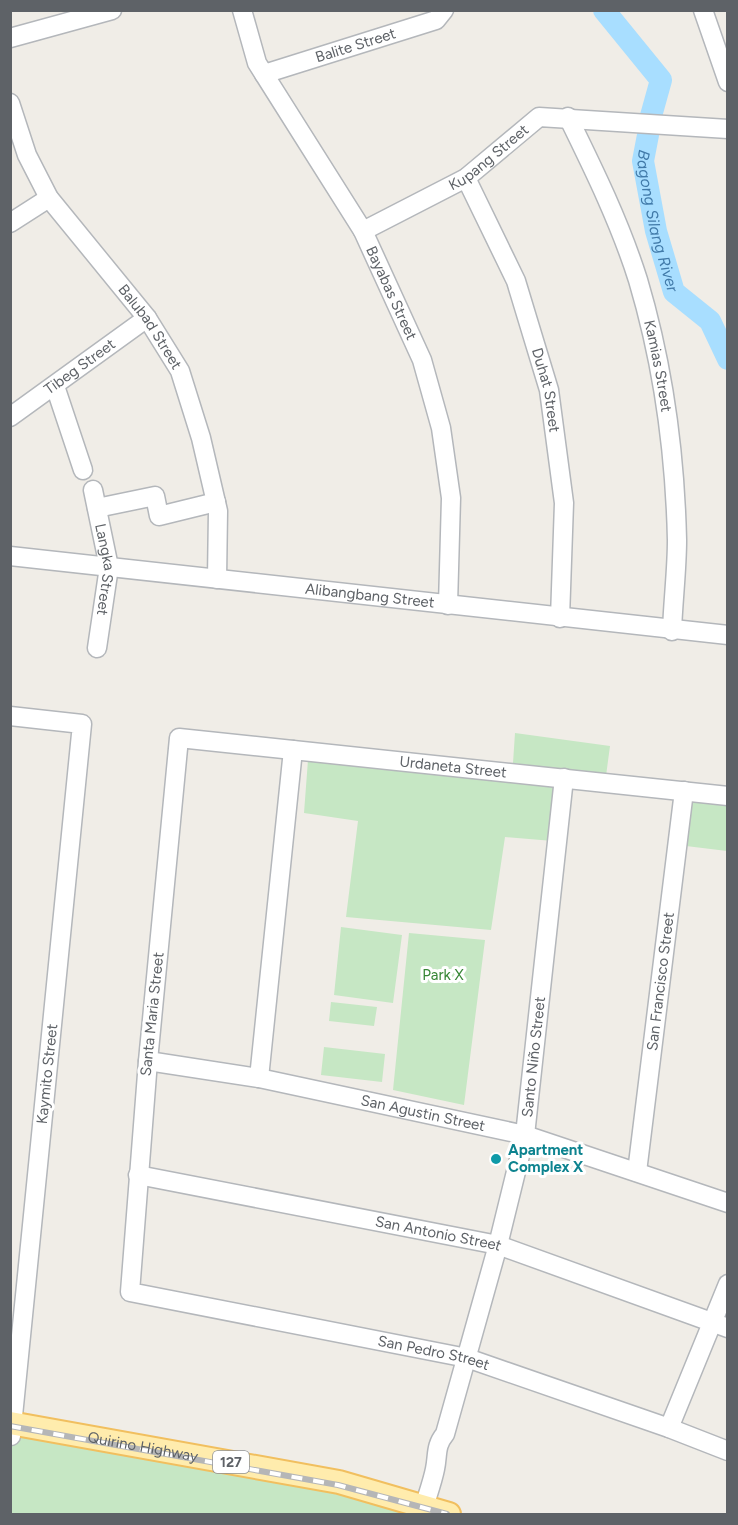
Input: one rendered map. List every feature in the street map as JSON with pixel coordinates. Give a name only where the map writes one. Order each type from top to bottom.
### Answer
[{"type":"main road","name":"Quirino Highway","points":[[11,1430],[339,1482],[421,1512],[449,1515]]},
{"type":"street","points":[[10,38],[112,10]]},
{"type":"street","name":"Bayabas Street","points":[[242,10],[257,63],[363,231],[422,360],[441,428],[451,498],[448,605]]},
{"type":"street","name":"Balite Street","points":[[264,74],[436,20],[444,10]]},
{"type":"street","points":[[703,10],[728,82]]},
{"type":"street","name":"Balubad Street","points":[[10,103],[27,155],[49,198],[147,318],[180,371],[201,438],[216,502],[217,579]]},
{"type":"street","name":"Kupang Street","points":[[363,231],[466,178],[539,117],[568,117],[728,129]]},
{"type":"street","name":"Kamias Street","points":[[568,117],[607,196],[638,279],[659,365],[672,453],[677,542],[672,631]]},
{"type":"street","name":"Duhat Street","points":[[466,178],[516,281],[549,390],[564,503],[560,618]]},
{"type":"street","points":[[10,223],[49,198]]},
{"type":"street","name":"Tibeg Street","points":[[10,417],[147,318]]},
{"type":"street","points":[[55,386],[83,470]]},
{"type":"street","name":"Langka Street","points":[[97,648],[109,567],[95,499],[155,495],[159,516],[216,502]]},
{"type":"street","name":"Alibangbang Street","points":[[10,556],[672,631],[728,635]]},
{"type":"street","name":"Kaymito Street","points":[[10,716],[82,724],[18,1288],[11,1430]]},
{"type":"street","name":"Urdaneta Street","points":[[179,738],[728,796]]},
{"type":"street","name":"Santa Maria Street","points":[[130,1292],[148,1061],[179,738]]},
{"type":"street","points":[[260,1078],[293,750]]},
{"type":"street","name":"Santo Niño Street","points":[[421,1512],[436,1465],[442,1459],[447,1443],[445,1434],[498,1245],[525,1135],[564,778]]},
{"type":"street","name":"San Francisco Street","points":[[638,1172],[684,791]]},
{"type":"street","name":"San Agustin Street","points":[[148,1061],[260,1078],[525,1135],[728,1203]]},
{"type":"street","name":"San Antonio Street","points":[[138,1175],[498,1245],[720,1325]]},
{"type":"street","points":[[669,1428],[720,1325],[728,1284]]},
{"type":"street","name":"San Pedro Street","points":[[130,1292],[467,1358],[669,1428],[728,1451]]},
{"type":"green space","points":[[515,733],[610,746],[606,776],[513,763]]},
{"type":"green space","points":[[308,760],[560,783],[553,841],[505,837],[491,930],[346,917],[358,821],[304,813]]},
{"type":"green space","points":[[689,797],[727,801],[727,851],[686,846]]},
{"type":"green space","points":[[341,927],[402,935],[393,1003],[334,995]]},
{"type":"green space","name":"Park X","points":[[409,933],[485,940],[464,1105],[393,1090]]},
{"type":"green space","points":[[331,1002],[377,1007],[374,1026],[329,1021]]},
{"type":"green space","points":[[324,1047],[385,1054],[382,1082],[321,1075]]},
{"type":"green space","points":[[10,1430],[338,1488],[435,1514],[11,1514]]},
{"type":"waterway","name":"Bagong Silang River","points":[[604,10],[661,80],[651,116]]},
{"type":"waterway","name":"Bagong Silang River","points":[[648,135],[643,161],[656,231],[674,292],[710,321],[728,359]]},
{"type":"railway","points":[[10,1426],[338,1485],[447,1514]]},
{"type":"place","name":"Apartment Complex X","points":[[496,1159]]}]
